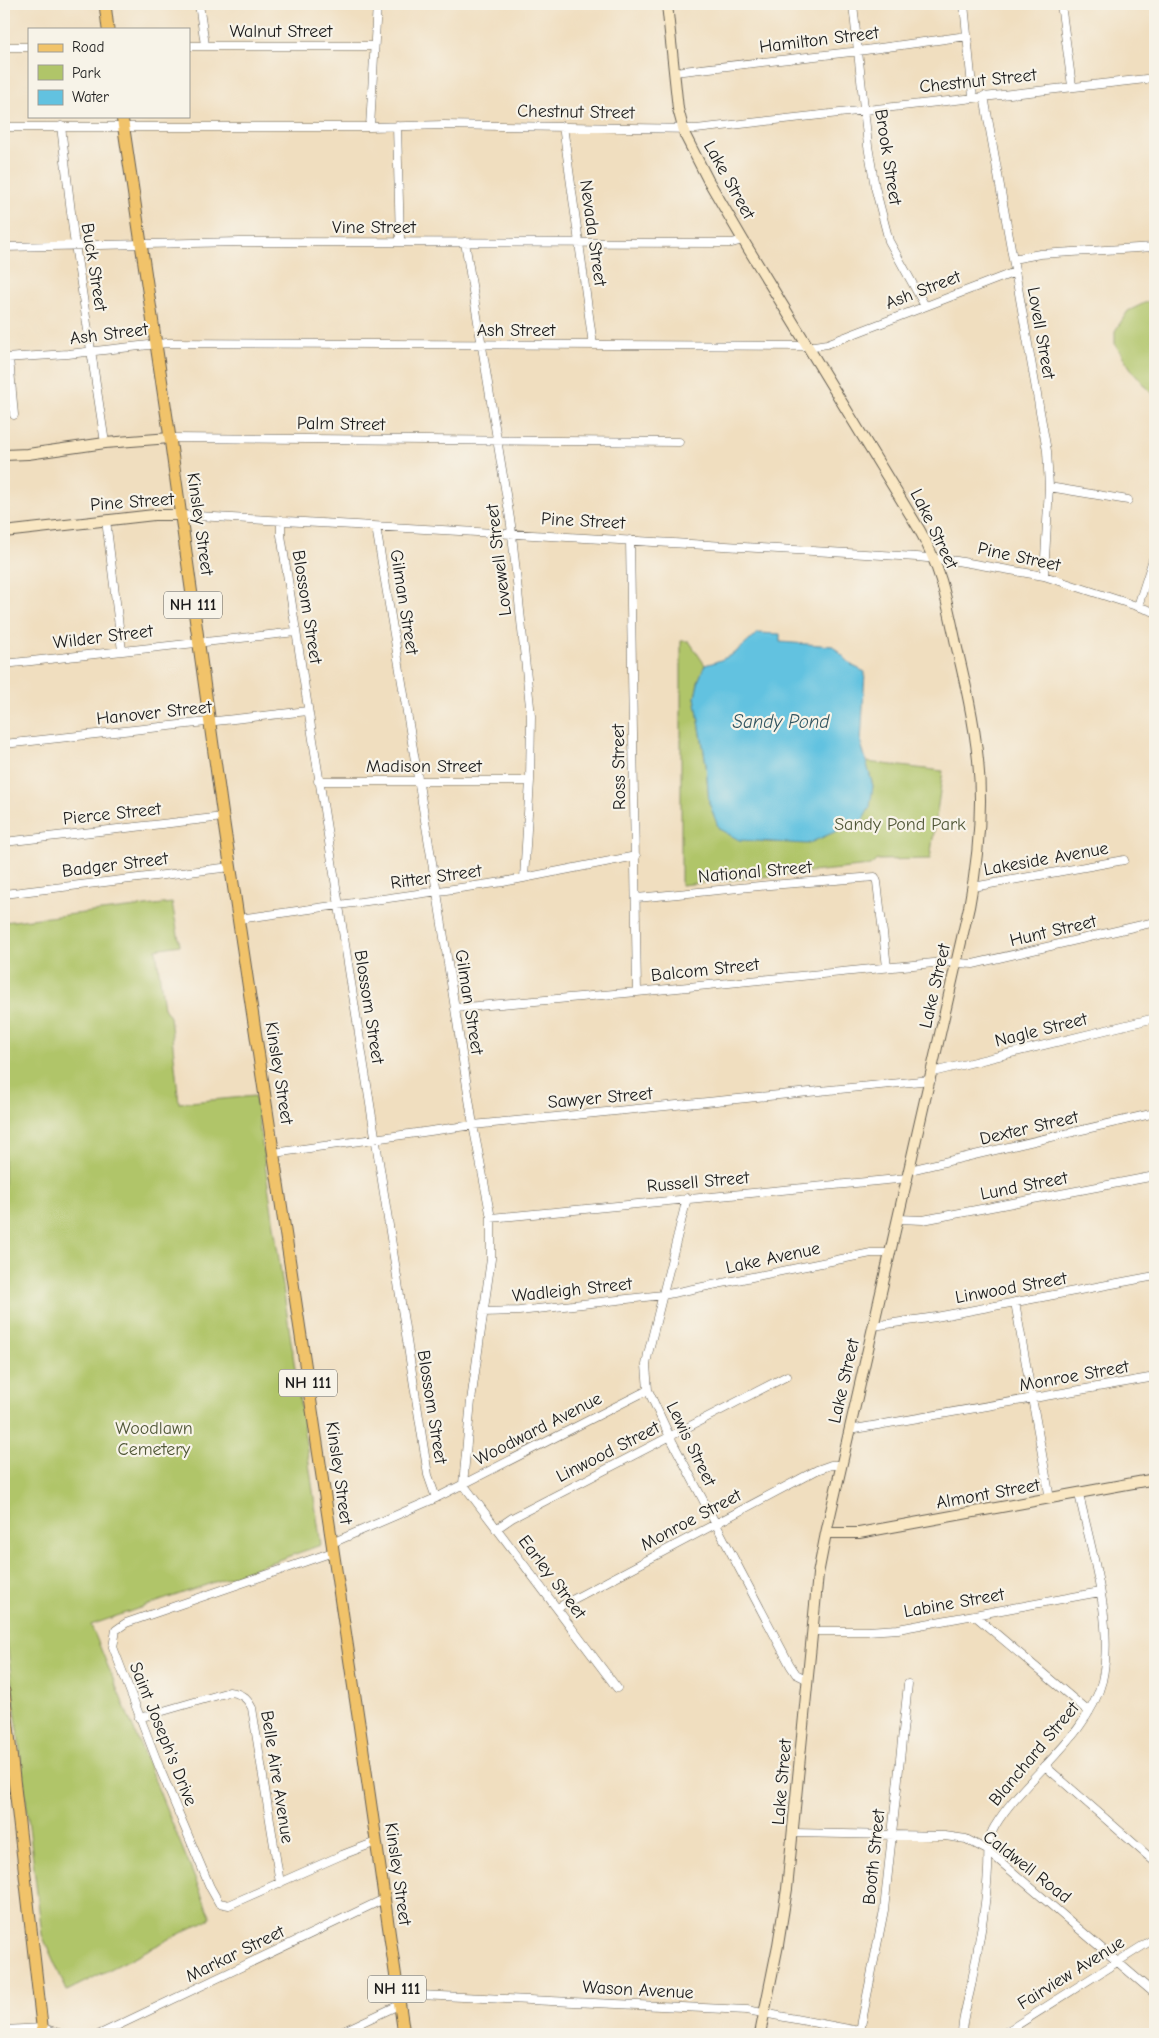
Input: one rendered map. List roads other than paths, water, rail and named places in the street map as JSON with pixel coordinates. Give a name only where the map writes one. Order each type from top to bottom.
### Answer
[{"type":"main road","points":[[105,4],[108,28]]},
{"type":"main road","name":"Kinsley Street","points":[[122,121],[170,438],[223,817],[404,2034]]},
{"type":"main road","points":[[4,1690],[43,2031]]},
{"type":"street","points":[[199,4],[205,45]]},
{"type":"street","points":[[370,127],[377,4]]},
{"type":"street","name":"Lake Street","points":[[667,4],[678,114],[682,128],[708,180],[743,240],[899,494],[940,572],[969,702],[978,761],[979,809],[973,887],[958,964],[849,1430],[818,1574],[783,1917],[760,2034]]},
{"type":"street","name":"Brook Street","points":[[853,4],[872,172],[886,232],[925,306]]},
{"type":"street","points":[[964,4],[974,97]]},
{"type":"street","points":[[1061,4],[1072,86]]},
{"type":"street","name":"Hamilton Street","points":[[674,72],[858,51],[967,36]]},
{"type":"street","name":"Walnut Street","points":[[190,46],[374,46]]},
{"type":"street","points":[[4,47],[28,47]]},
{"type":"street","name":"Chestnut Street","points":[[4,126],[61,126],[122,121],[370,127],[563,126],[701,128],[1146,79]]},
{"type":"street","name":"Lovell Street","points":[[984,96],[1047,450],[1049,487],[1044,576]]},
{"type":"street","name":"Buck Street","points":[[61,126],[75,246],[105,443]]},
{"type":"street","points":[[397,126],[400,241]]},
{"type":"street","name":"Nevada Street","points":[[563,126],[593,345]]},
{"type":"street","name":"Vine Street","points":[[4,247],[400,241],[732,243],[743,240]]},
{"type":"street","name":"Lovewell Street","points":[[465,242],[512,534],[531,716],[530,782],[524,878]]},
{"type":"street","points":[[1013,259],[1040,254],[1154,247]]},
{"type":"street","name":"Ash Street","points":[[7,358],[92,351],[155,343],[807,346],[827,344],[1015,272]]},
{"type":"street","points":[[7,358],[14,414]]},
{"type":"street","name":"Palm Street","points":[[4,455],[28,454],[105,443],[170,438],[679,442]]},
{"type":"street","points":[[1049,487],[1128,500]]},
{"type":"street","name":"Pine Street","points":[[4,532],[160,514],[887,554],[957,561],[1044,576],[1155,612]]},
{"type":"street","points":[[106,520],[122,651]]},
{"type":"street","name":"Blossom Street","points":[[281,520],[281,535],[374,1139],[428,1475],[436,1498]]},
{"type":"street","name":"Gilman Street","points":[[376,527],[437,892],[473,1125],[491,1218],[491,1259],[471,1400],[464,1484]]},
{"type":"street","name":"Ross Street","points":[[630,540],[638,992]]},
{"type":"street","points":[[1138,606],[1155,553]]},
{"type":"street","name":"Wilder Street","points":[[4,664],[198,641],[296,632]]},
{"type":"street","name":"Hanover Street","points":[[4,744],[308,711]]},
{"type":"street","name":"Madison Street","points":[[318,781],[530,782]]},
{"type":"street","name":"Pierce Street","points":[[4,842],[223,817]]},
{"type":"street","name":"Ritter Street","points":[[239,919],[437,892],[524,878],[636,856]]},
{"type":"street","name":"Lakeside Avenue","points":[[973,887],[1124,860]]},
{"type":"street","name":"Badger Street","points":[[4,894],[231,867]]},
{"type":"street","name":"National Street","points":[[637,898],[875,877],[887,967]]},
{"type":"street","name":"Hunt Street","points":[[958,964],[984,963],[1155,922]]},
{"type":"street","name":"Balcom Street","points":[[455,1008],[944,962],[958,964]]},
{"type":"street","name":"Nagle Street","points":[[932,1076],[1155,1018]]},
{"type":"street","name":"Sawyer Street","points":[[274,1153],[473,1125],[932,1076]]},
{"type":"street","name":"Dexter Street","points":[[909,1174],[1155,1113]]},
{"type":"street","name":"Russell Street","points":[[491,1218],[909,1174]]},
{"type":"street","name":"Lund Street","points":[[898,1219],[923,1220],[1155,1176]]},
{"type":"street","name":"Lewis Street","points":[[687,1198],[646,1365],[648,1390],[670,1437],[790,1665],[796,1674],[808,1680]]},
{"type":"street","name":"Lake Avenue","points":[[663,1295],[872,1253],[890,1253]]},
{"type":"street","name":"Linwood Street","points":[[873,1326],[1155,1276]]},
{"type":"street","name":"Wadleigh Street","points":[[484,1312],[519,1311],[663,1295]]},
{"type":"street","points":[[1015,1302],[1050,1499]]},
{"type":"street","name":"Linwood Street","points":[[496,1528],[787,1376]]},
{"type":"street","name":"Monroe Street","points":[[849,1430],[1155,1377]]},
{"type":"street","name":"Woodward Avenue","points":[[332,1548],[436,1498],[648,1390]]},
{"type":"street","name":"Monroe Street","points":[[557,1608],[817,1470],[831,1465],[841,1465]]},
{"type":"street","name":"Almont Street","points":[[826,1533],[859,1533],[1155,1479]]},
{"type":"street","name":"Earley Street","points":[[464,1484],[617,1688]]},
{"type":"street","name":"Blanchard Street","points":[[962,2034],[983,1913],[988,1870],[989,1837],[994,1826],[1089,1712],[1099,1692],[1106,1655],[1106,1630],[1100,1592],[1079,1494]]},
{"type":"street","name":"Saint Joseph's Drive","points":[[332,1548],[120,1626],[114,1635],[113,1647],[139,1718],[210,1887],[219,1903],[229,1905],[376,1842]]},
{"type":"street","name":"Labine Street","points":[[813,1631],[898,1629],[1100,1592]]},
{"type":"street","points":[[974,1615],[1089,1712]]},
{"type":"street","name":"Booth Street","points":[[860,2031],[884,1910],[908,1684]]},
{"type":"street","name":"Belle Aire Avenue","points":[[139,1718],[229,1692],[239,1694],[247,1700],[252,1708],[280,1883]]},
{"type":"street","points":[[1045,1766],[1155,1862]]},
{"type":"street","name":"Caldwell Road","points":[[793,1833],[956,1837],[978,1844],[988,1850],[1155,1994]]},
{"type":"street","name":"Markar Street","points":[[100,2034],[384,1899]]},
{"type":"street","name":"Fairview Avenue","points":[[1004,2034],[1155,1938]]},
{"type":"street","points":[[337,2034],[399,2000]]},
{"type":"street","name":"Wason Avenue","points":[[399,2000],[747,2010],[875,2034]]},
{"type":"street","points":[[4,2030],[43,2031],[62,2034]]},
{"type":"water","name":"Sandy Pond","points":[[757,633],[780,634],[780,642],[833,646],[853,666],[865,672],[861,743],[873,786],[870,807],[861,823],[807,844],[739,840],[719,829],[709,803],[706,764],[695,697],[699,679],[705,665],[733,654]]},
{"type":"park label","name":"Sandy Pond Park","points":[[900,824]]},
{"type":"park label","name":"Woodlawn Cemetery","points":[[154,1438]]}]
